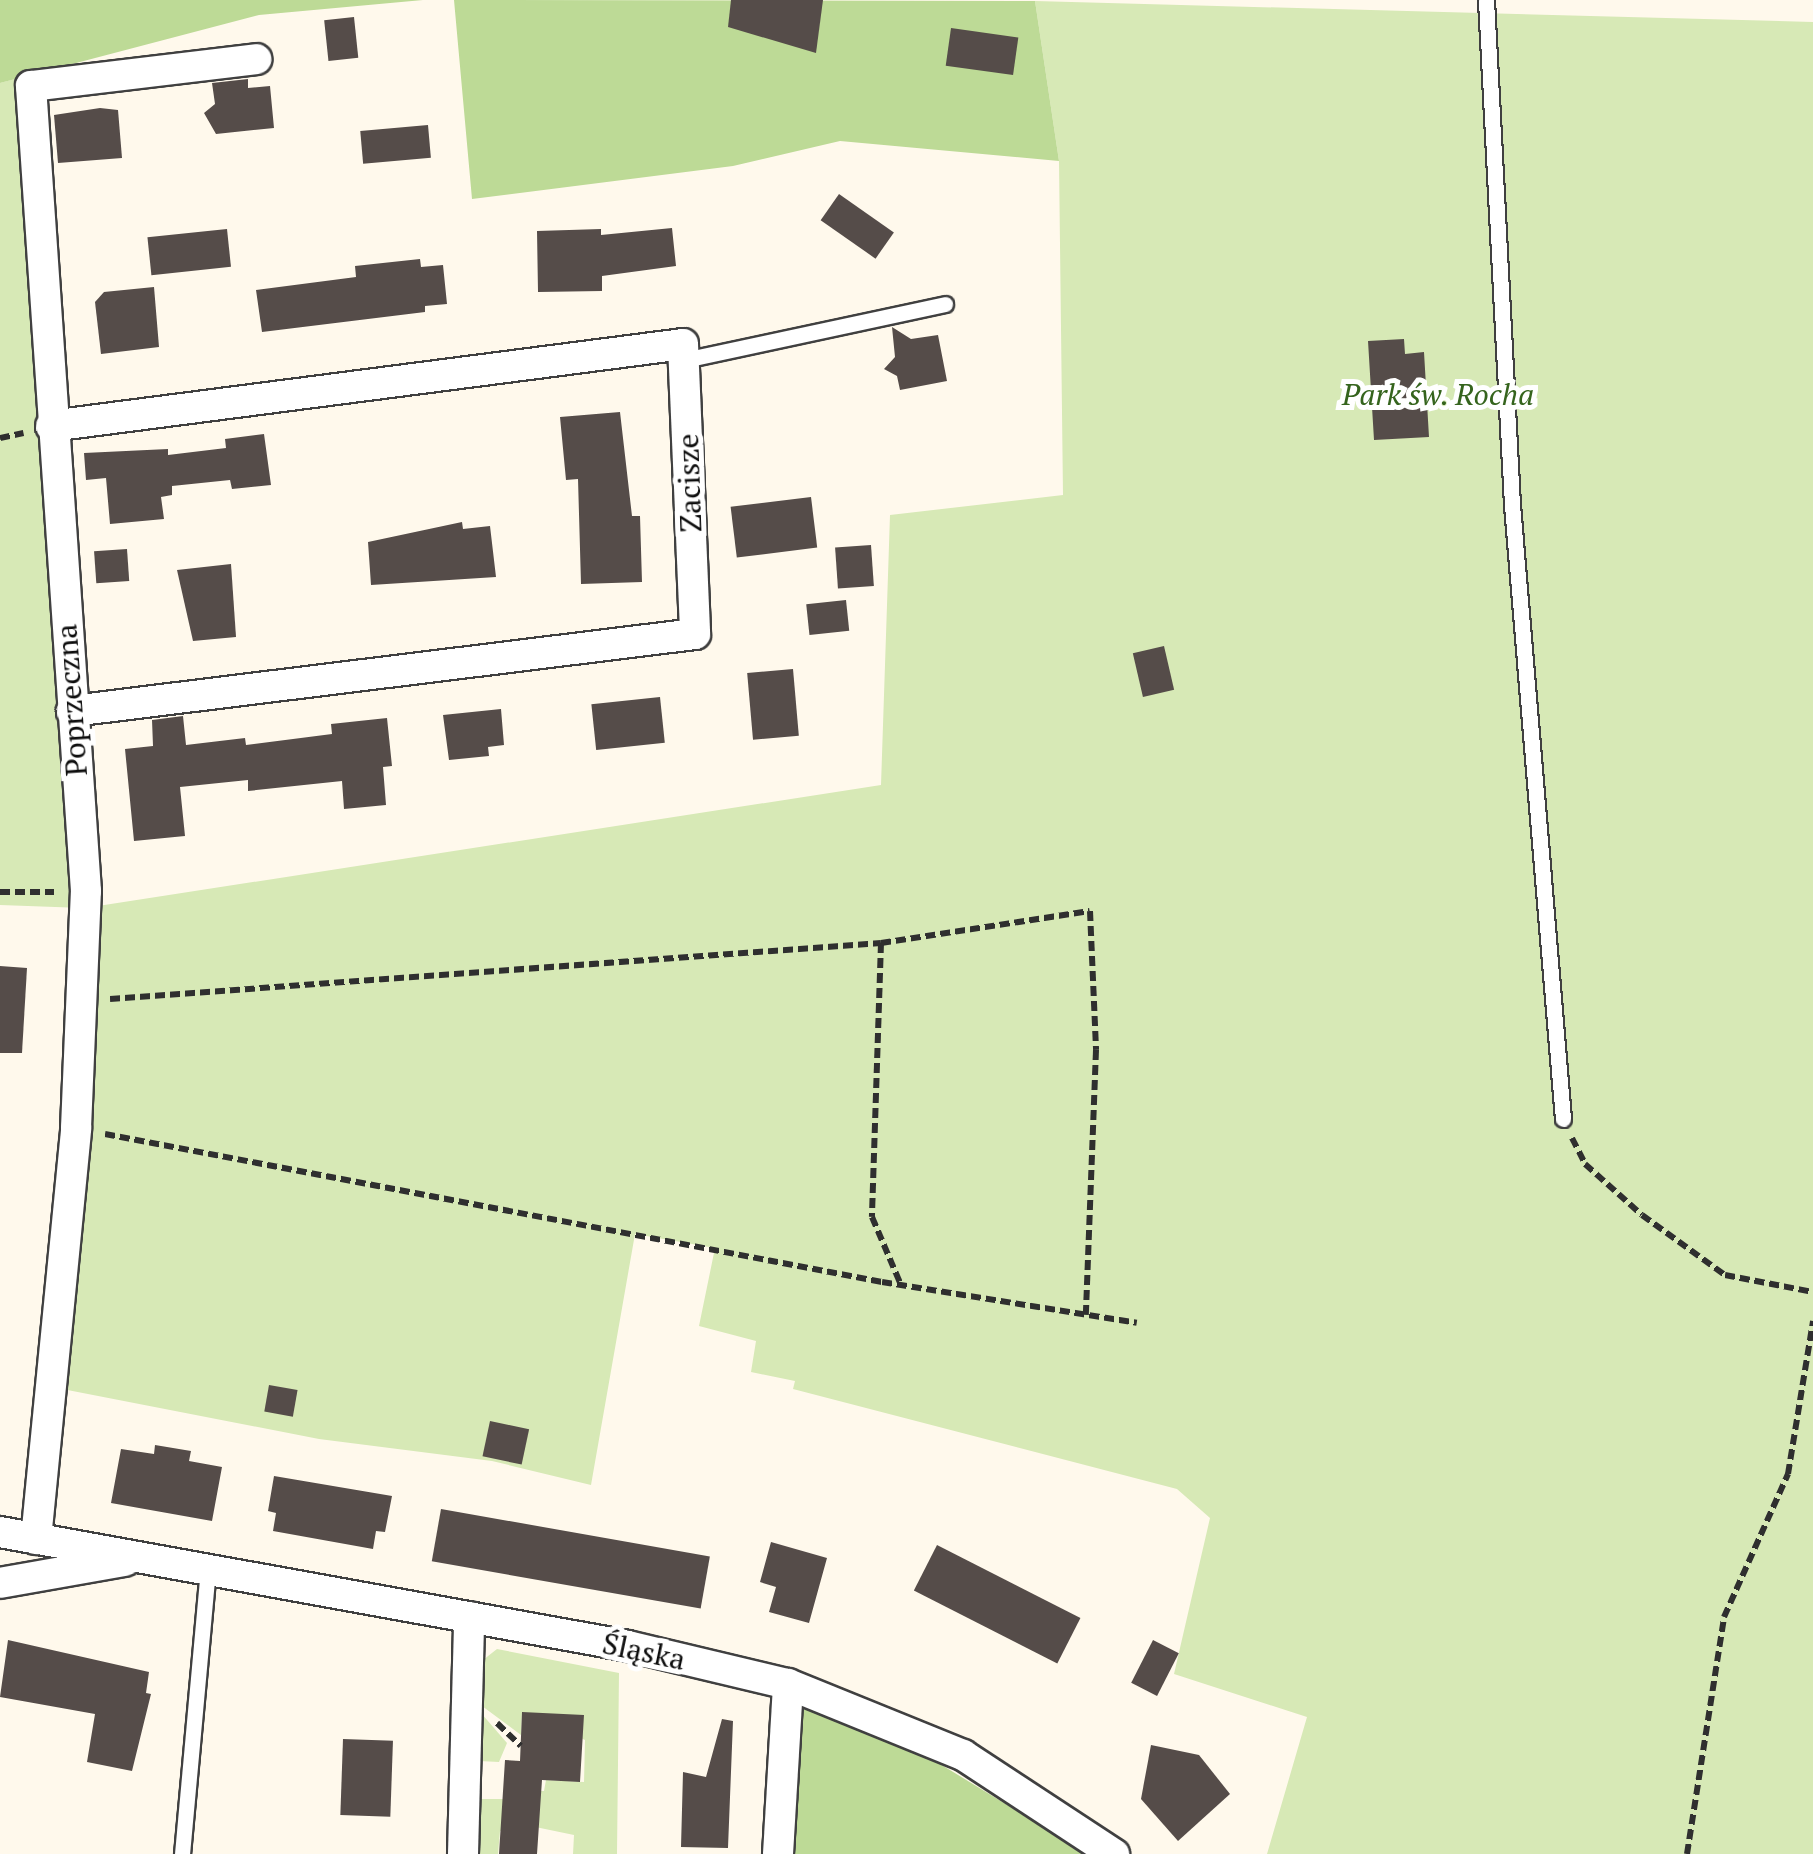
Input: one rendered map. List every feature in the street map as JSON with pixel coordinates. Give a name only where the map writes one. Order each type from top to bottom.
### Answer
[{"type":"street","name":"Poprzeczna","points":[[36,1539],[76,1128],[86,892],[30,86],[256,59]]},
{"type":"street","points":[[51,426],[684,344],[684,360]]},
{"type":"street","name":"Zacisze","points":[[72,710],[695,634],[684,360]]},
{"type":"street","name":"Śląska","points":[[0,1532],[469,1617],[788,1684],[964,1756],[1114,1854]]},
{"type":"street","name":"Śląska","points":[[0,1583],[134,1558]]},
{"type":"street","points":[[463,1854],[469,1617]]},
{"type":"street","points":[[778,1854],[788,1684]]},
{"type":"lane","points":[[1486,0],[1512,506],[1563,1119]]},
{"type":"lane","points":[[684,360],[945,304]]},
{"type":"lane","points":[[182,1854],[208,1571]]},
{"type":"path","points":[[0,892],[86,892]]},
{"type":"path","points":[[81,1000],[881,943],[1090,911],[1096,1050],[1086,1315]]},
{"type":"path","points":[[881,943],[872,1217],[901,1285]]},
{"type":"path","points":[[1563,1119],[1586,1164],[1725,1275],[1813,1292]]},
{"type":"path","points":[[76,1128],[901,1285],[1137,1324]]},
{"type":"path","points":[[1687,1854],[1724,1616],[1788,1474],[1813,1321]]},
{"type":"green space","points":[[0,0],[423,0],[259,15],[0,83]]},
{"type":"green space","points":[[454,0],[1035,1],[1059,161],[840,141],[733,166],[472,199]]},
{"type":"green space","name":"Park św. Rocha","points":[[1035,1],[1813,22],[1813,1854],[1267,1854],[1307,1717],[1174,1674],[1210,1518],[1177,1489],[793,1389],[795,1381],[751,1372],[756,1341],[699,1326],[715,1248],[635,1234],[591,1485],[492,1461],[319,1439],[52,1387],[83,908],[0,905],[0,83],[26,76],[85,908],[881,785],[890,515],[1063,495],[1059,161]]},
{"type":"green space","points":[[497,1649],[619,1673],[617,1854],[573,1854],[574,1835],[521,1824],[520,1832],[500,1831],[498,1854],[476,1854],[478,1799],[506,1799],[507,1790],[544,1791],[546,1780],[584,1782],[585,1740],[522,1712],[521,1735],[482,1706],[483,1660]]},
{"type":"green space","points":[[799,1705],[940,1764],[1088,1854],[791,1854]]},
{"type":"green space","points":[[481,1713],[507,1743],[499,1762],[479,1761]]},
{"type":"building","points":[[731,0],[823,0],[816,53],[728,27]]},
{"type":"building","points":[[354,17],[358,58],[328,61],[324,20]]},
{"type":"building","points":[[951,28],[1018,37],[1013,75],[946,66]]},
{"type":"building","points":[[248,79],[248,88],[270,86],[274,128],[216,134],[204,113],[215,104],[212,83]]},
{"type":"building","points":[[100,108],[118,110],[122,158],[58,163],[54,115]]},
{"type":"building","points":[[428,125],[431,158],[363,164],[360,131]]},
{"type":"building","points":[[839,194],[894,232],[876,259],[821,220]]},
{"type":"building","points":[[672,228],[676,266],[602,276],[602,291],[538,292],[537,231],[601,229],[601,235]]},
{"type":"building","points":[[227,229],[231,267],[151,275],[147,237]]},
{"type":"building","points":[[420,259],[421,267],[443,265],[447,304],[425,306],[425,312],[262,332],[256,290],[356,277],[355,266]]},
{"type":"building","points":[[154,287],[159,347],[101,354],[95,302],[104,292]]},
{"type":"building","points":[[892,327],[911,339],[938,335],[947,381],[900,390],[897,376],[884,369],[895,357]]},
{"type":"building","points":[[1404,339],[1405,354],[1424,352],[1429,437],[1374,440],[1368,341]]},
{"type":"building","points":[[620,412],[632,516],[640,516],[642,582],[581,584],[578,479],[566,480],[560,417]]},
{"type":"building","points":[[264,434],[271,485],[232,489],[230,480],[172,486],[172,495],[161,497],[164,519],[110,524],[106,478],[86,480],[84,453],[168,449],[168,455],[226,448],[225,439]]},
{"type":"building","points":[[811,497],[817,548],[737,557],[731,507]]},
{"type":"building","points":[[462,522],[463,529],[490,526],[496,577],[371,585],[368,542]]},
{"type":"building","points":[[871,545],[874,586],[838,588],[835,548]]},
{"type":"building","points":[[127,549],[129,581],[96,583],[94,551]]},
{"type":"building","points":[[231,564],[236,637],[193,641],[177,570]]},
{"type":"building","points":[[846,600],[849,631],[809,635],[806,604]]},
{"type":"building","points":[[1164,646],[1174,690],[1143,697],[1133,653]]},
{"type":"building","points":[[793,669],[799,736],[753,740],[747,673]]},
{"type":"building","points":[[660,697],[665,743],[596,750],[591,704]]},
{"type":"building","points":[[501,709],[504,745],[488,747],[489,756],[449,760],[443,715]]},
{"type":"building","points":[[183,716],[186,745],[245,738],[246,745],[332,734],[331,724],[387,718],[392,766],[383,767],[386,805],[344,809],[342,781],[248,791],[248,780],[180,787],[185,836],[134,841],[125,749],[153,746],[152,720]]},
{"type":"building","points":[[0,966],[27,968],[22,1053],[0,1053]]},
{"type":"building","points":[[269,1385],[298,1390],[293,1417],[264,1412]]},
{"type":"building","points":[[490,1421],[529,1429],[522,1465],[483,1456]]},
{"type":"building","points":[[155,1445],[191,1451],[189,1461],[222,1467],[212,1521],[111,1503],[121,1449],[154,1454]]},
{"type":"building","points":[[274,1476],[392,1496],[385,1532],[376,1531],[373,1549],[273,1531],[276,1513],[268,1511]]},
{"type":"building","points":[[441,1509],[710,1556],[701,1609],[432,1561]]},
{"type":"building","points":[[771,1542],[827,1558],[809,1623],[769,1612],[776,1587],[760,1582]]},
{"type":"building","points":[[937,1545],[1080,1618],[1057,1664],[914,1590]]},
{"type":"building","points":[[8,1640],[149,1672],[146,1693],[151,1694],[132,1771],[87,1762],[95,1714],[0,1697]]},
{"type":"building","points":[[1153,1640],[1179,1653],[1157,1696],[1131,1683]]},
{"type":"building","points":[[522,1712],[584,1715],[580,1782],[542,1780],[537,1854],[499,1854],[505,1760],[520,1761]]},
{"type":"building","points":[[722,1719],[733,1721],[728,1848],[681,1847],[683,1772],[706,1777]]},
{"type":"building","points":[[343,1739],[393,1741],[390,1817],[340,1815]]},
{"type":"building","points":[[1151,1745],[1199,1755],[1230,1794],[1178,1841],[1141,1799]]}]
